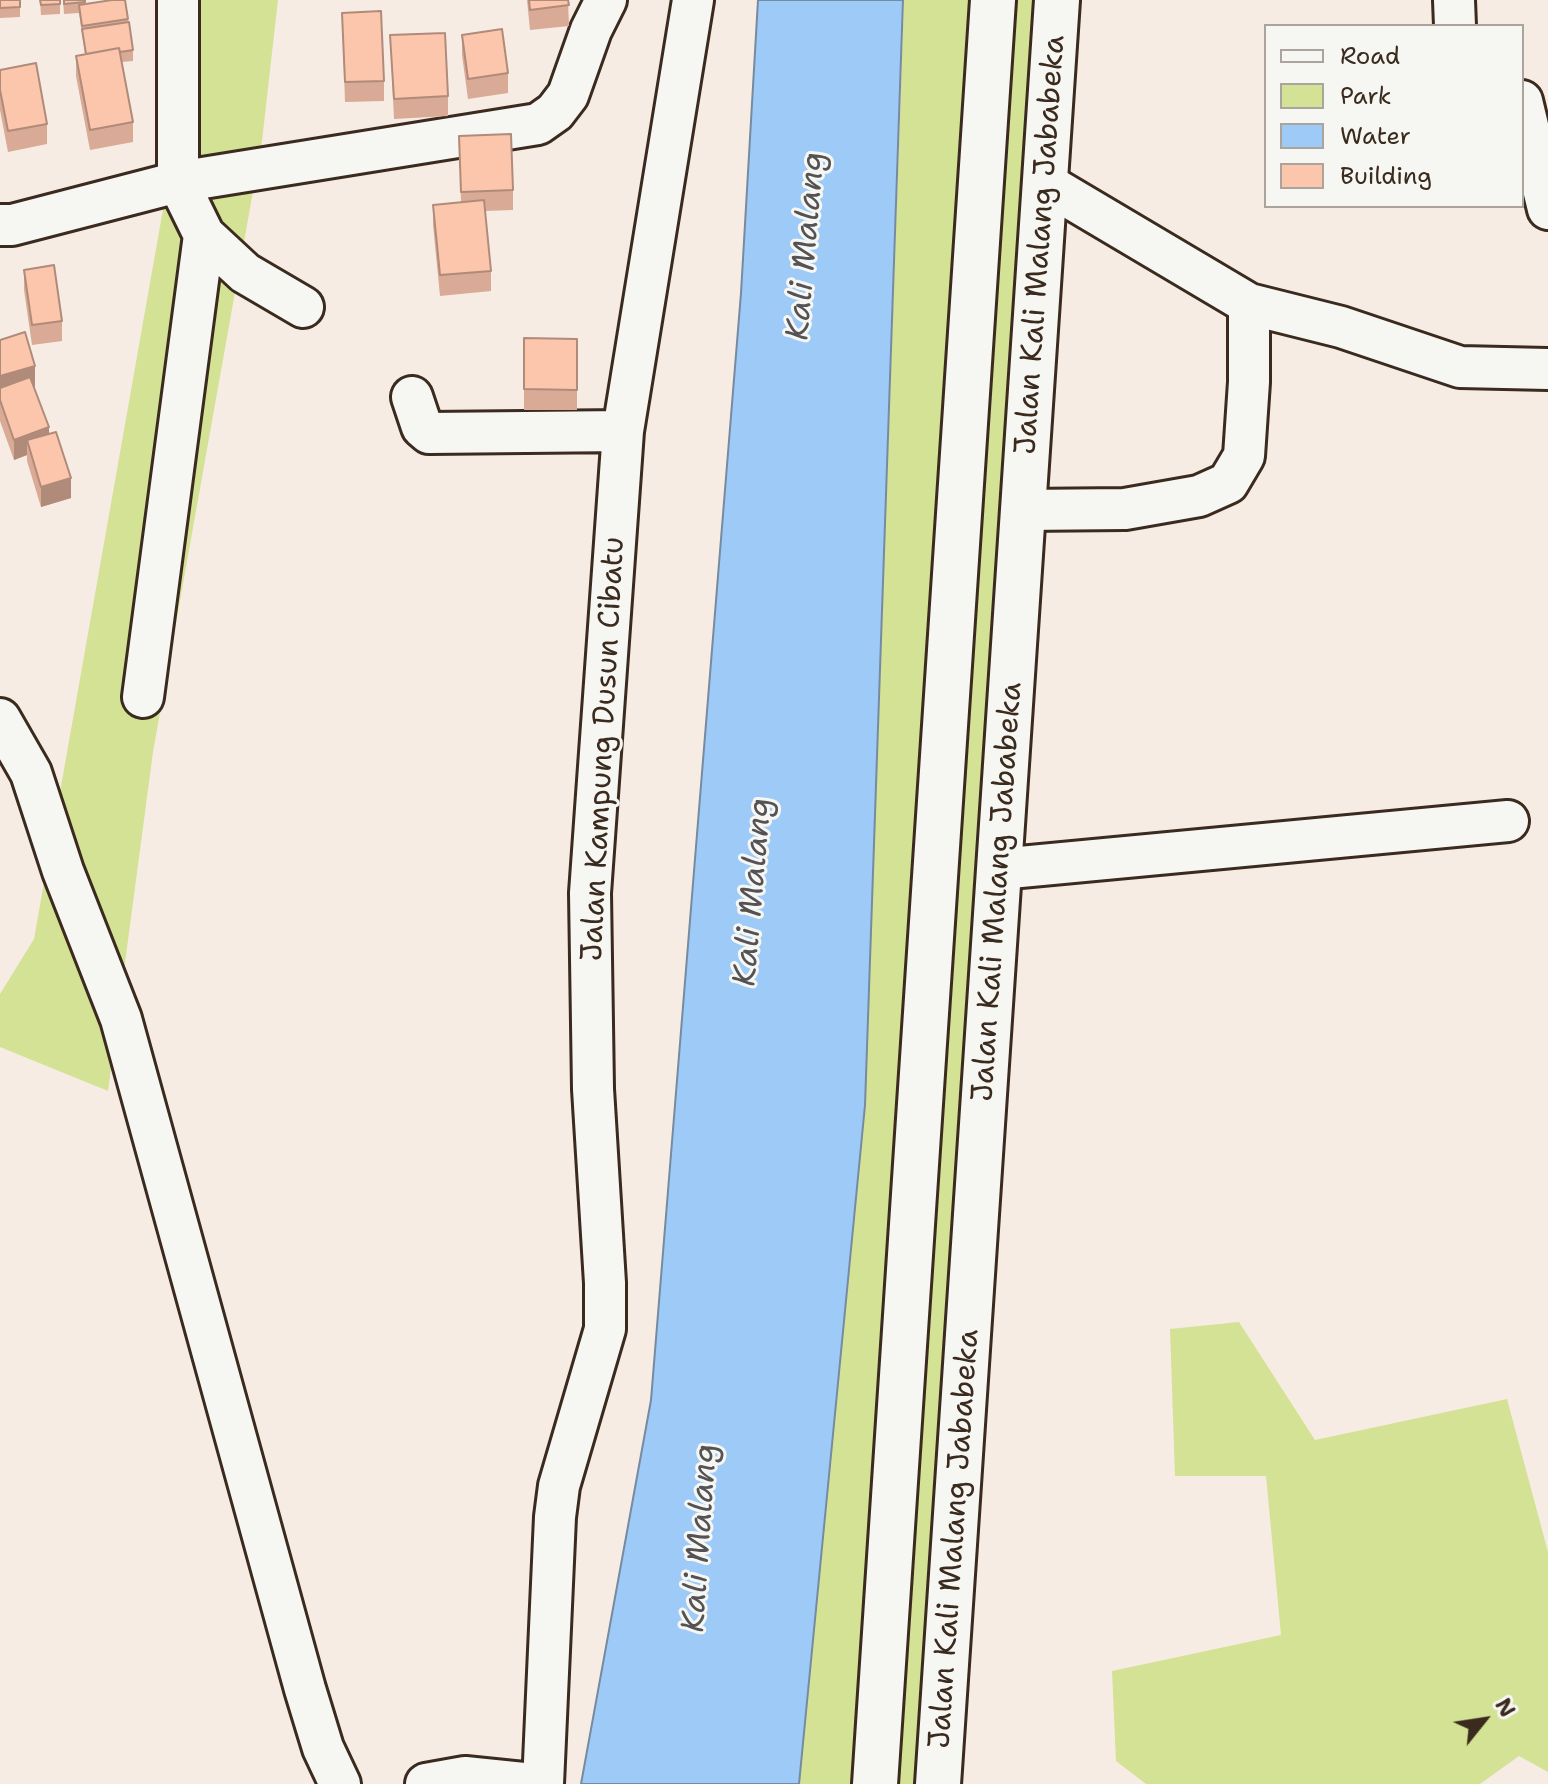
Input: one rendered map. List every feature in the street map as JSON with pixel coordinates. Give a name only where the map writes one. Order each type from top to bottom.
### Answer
[{"type":"main road","name":"Jalan Kali Malang Jababeka","points":[[875,1784],[993,0]]},
{"type":"main road","name":"Jalan Kali Malang Jababeka","points":[[938,1784],[1057,0]]},
{"type":"main road","points":[[954,599],[1017,600]]},
{"type":"street","points":[[178,0],[178,182],[204,235],[245,273],[303,307]]},
{"type":"street","points":[[0,225],[12,225],[178,182],[538,124],[555,112],[568,95],[591,30],[606,0]]},
{"type":"street","name":"Jalan Kampung Dusun Cibatu","points":[[543,1784],[559,1486],[605,1329],[593,1089],[590,893],[623,431],[693,0]]},
{"type":"street","points":[[1454,0],[1455,24]]},
{"type":"street","points":[[1524,109],[1548,209]]},
{"type":"street","points":[[1045,183],[1249,304],[1341,327],[1460,367],[1548,369]]},
{"type":"street","points":[[143,697],[204,235]]},
{"type":"street","points":[[1023,510],[1125,509],[1199,496],[1228,483],[1244,456],[1249,382],[1249,304]]},
{"type":"street","points":[[412,397],[422,427],[429,433],[623,431]]},
{"type":"street","points":[[0,719],[31,773],[63,871],[121,1019],[305,1689],[323,1748],[340,1784]]},
{"type":"street","points":[[999,869],[1508,821]]},
{"type":"street","points":[[426,1784],[465,1777],[533,1784]]},
{"type":"green space","points":[[200,0],[278,0],[262,141],[153,752],[108,1091],[0,1047],[0,994],[34,939]]},
{"type":"green space","points":[[904,0],[1057,0],[938,1784],[799,1784],[865,1105]]},
{"type":"green space","points":[[1239,1322],[1315,1440],[1507,1399],[1548,1552],[1548,1772],[1519,1756],[1480,1784],[1146,1784],[1116,1761],[1112,1671],[1281,1635],[1266,1476],[1175,1476],[1170,1329]]},
{"type":"water","name":"Kali Malang","points":[[758,0],[903,0],[865,1105],[799,1784],[581,1784],[651,1400],[741,293]]},
{"type":"building","points":[[0,0],[20,0],[20,7],[0,8]]},
{"type":"building","points":[[40,0],[60,0],[60,4],[41,5]]},
{"type":"building","points":[[64,0],[85,0],[85,2],[64,4]]},
{"type":"building","points":[[125,0],[128,19],[82,26],[79,5]]},
{"type":"building","points":[[529,0],[568,0],[569,5],[530,10]]},
{"type":"building","points":[[381,11],[384,81],[345,82],[342,13]]},
{"type":"building","points":[[129,22],[133,50],[120,52],[119,48],[86,54],[82,29]]},
{"type":"building","points":[[502,29],[508,73],[468,79],[462,35]]},
{"type":"building","points":[[445,33],[448,96],[394,99],[390,35]]},
{"type":"building","points":[[119,48],[133,122],[90,130],[76,56]]},
{"type":"building","points":[[36,63],[47,124],[8,131],[0,90],[0,70]]},
{"type":"building","points":[[511,134],[513,190],[461,192],[459,136]]},
{"type":"building","points":[[484,200],[491,271],[440,275],[433,205]]},
{"type":"building","points":[[54,265],[62,321],[32,325],[24,270]]},
{"type":"building","points":[[25,332],[35,366],[0,376],[0,340]]},
{"type":"building","points":[[524,338],[577,339],[577,390],[524,389]]},
{"type":"building","points":[[30,377],[49,427],[14,440],[0,400],[0,388]]},
{"type":"building","points":[[56,432],[71,478],[41,487],[27,440]]}]
